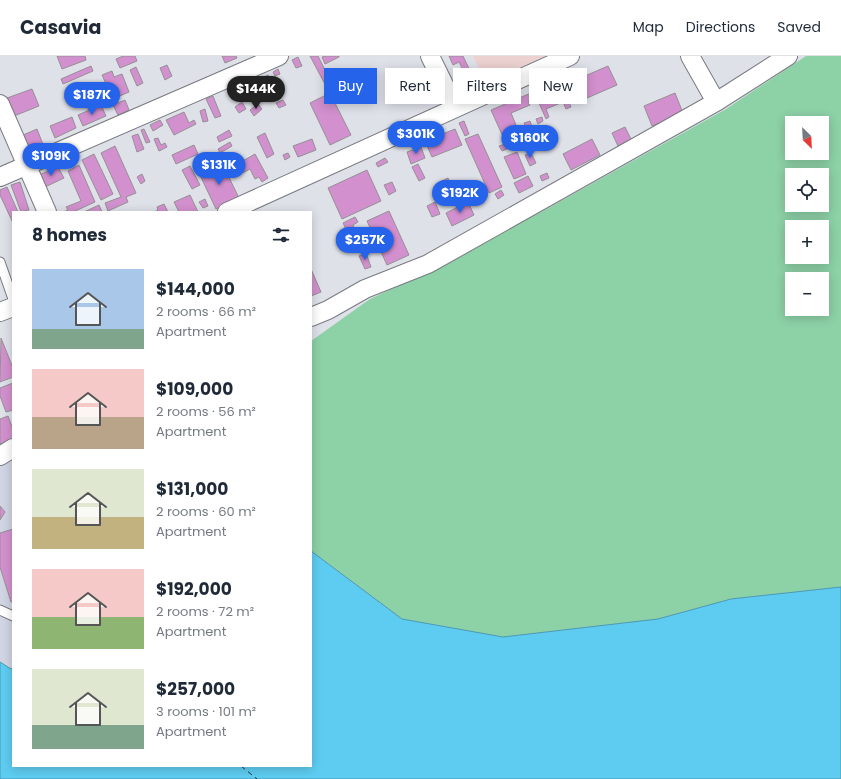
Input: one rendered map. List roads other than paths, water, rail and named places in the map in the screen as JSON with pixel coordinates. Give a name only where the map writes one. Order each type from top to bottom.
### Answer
[{"type":"street","points":[[0,177],[279,56]]},
{"type":"street","points":[[430,56],[455,107]]},
{"type":"street","points":[[229,211],[570,56]]},
{"type":"street","points":[[690,56],[716,102]]},
{"type":"street","points":[[312,317],[328,310],[365,289],[428,264],[716,102],[788,56]]},
{"type":"street","points":[[0,104],[47,211]]},
{"type":"street","points":[[0,312],[12,307]]},
{"type":"street","points":[[0,456],[12,449]]},
{"type":"lane","points":[[0,262],[12,296]]},
{"type":"lane","points":[[0,610],[12,616]]},
{"type":"water","points":[[312,552],[402,619],[503,637],[658,619],[731,599],[841,587],[841,779],[0,779],[0,662],[11,669],[12,668],[12,767],[312,767]]}]
